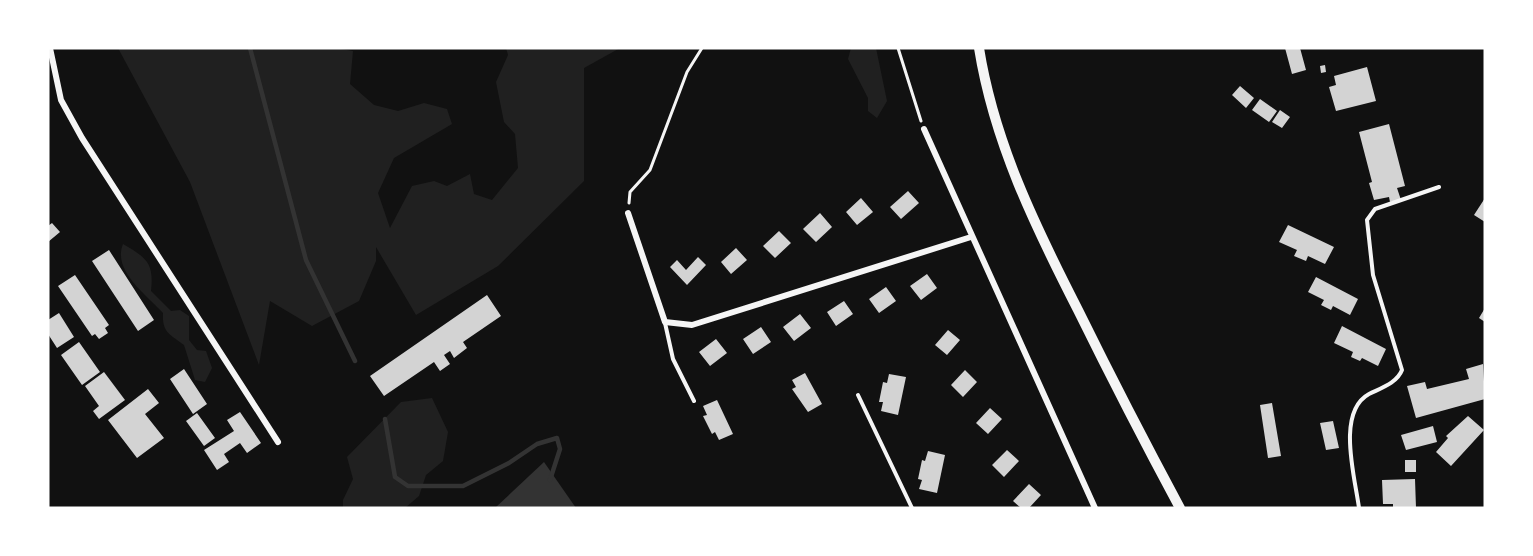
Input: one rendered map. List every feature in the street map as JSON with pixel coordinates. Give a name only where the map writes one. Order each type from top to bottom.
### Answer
[{"type":"main road","points":[[979,48],[990,105],[1014,177],[1045,246],[1180,508]]},
{"type":"street","points":[[50,48],[61,100],[82,138],[278,442]]},
{"type":"street","points":[[924,129],[1095,508]]},
{"type":"street","points":[[628,213],[664,322],[692,326],[972,237]]},
{"type":"lane","points":[[1359,508],[1350,446],[1354,408],[1359,400],[1395,380],[1402,370],[1373,275],[1367,220],[1375,209],[1439,187]]},
{"type":"lane","points":[[664,322],[673,359],[694,400]]},
{"type":"lane","points":[[858,395],[912,508]]},
{"type":"path","points":[[628,213],[630,192],[650,170],[687,72],[702,48]]},
{"type":"path","points":[[898,48],[924,129]]},
{"type":"shaded area","points":[[118,48],[336,48],[353,51],[350,84],[374,105],[398,111],[424,103],[447,109],[452,124],[394,158],[378,193],[390,228],[412,186],[434,181],[447,186],[470,174],[474,194],[492,200],[518,168],[515,134],[504,122],[496,82],[508,55],[506,48],[620,48],[584,68],[584,181],[498,266],[416,315],[376,247],[376,261],[359,301],[312,326],[270,301],[259,365],[190,182]]},
{"type":"shaded area","points":[[851,48],[876,48],[887,101],[877,118],[868,111],[868,98],[848,59]]},
{"type":"shaded area","points":[[123,244],[147,262],[151,274],[151,291],[171,311],[180,310],[189,316],[189,340],[197,350],[206,351],[212,368],[205,382],[195,380],[184,345],[168,332],[164,325],[163,313],[127,273],[122,264]]},
{"type":"shaded area","points":[[432,398],[448,432],[443,461],[426,475],[419,496],[405,508],[343,508],[343,500],[353,479],[347,457],[401,402]]},
{"type":"shaded area","points":[[544,462],[576,508],[495,508]]},
{"type":"building","points":[[1285,48],[1300,48],[1306,70],[1292,74]]},
{"type":"building","points":[[1325,65],[1326,72],[1321,73],[1320,66]]},
{"type":"building","points":[[1367,67],[1376,101],[1336,111],[1329,87],[1336,85],[1334,76]]},
{"type":"building","points":[[1240,86],[1254,98],[1246,108],[1232,95]]},
{"type":"building","points":[[1260,99],[1277,111],[1269,122],[1252,110]]},
{"type":"building","points":[[1280,110],[1290,117],[1282,128],[1272,122]]},
{"type":"building","points":[[1389,124],[1405,186],[1397,188],[1401,200],[1390,202],[1389,197],[1374,200],[1369,183],[1372,182],[1359,132]]},
{"type":"building","points":[[908,191],[919,203],[901,219],[890,207]]},
{"type":"building","points":[[861,198],[873,212],[857,225],[846,212]]},
{"type":"building","points":[[1485,198],[1485,222],[1474,215]]},
{"type":"building","points":[[820,213],[832,227],[816,242],[803,229]]},
{"type":"building","points":[[52,223],[60,232],[48,242],[48,226]]},
{"type":"building","points":[[1288,225],[1334,247],[1325,264],[1308,256],[1306,261],[1294,256],[1297,250],[1279,242]]},
{"type":"building","points":[[779,231],[791,243],[775,258],[763,246]]},
{"type":"building","points":[[736,248],[747,260],[731,274],[721,262]]},
{"type":"building","points":[[109,250],[154,320],[138,331],[92,261]]},
{"type":"building","points":[[698,257],[706,265],[687,285],[670,267],[677,260],[686,270]]},
{"type":"building","points":[[927,274],[937,288],[921,300],[910,286]]},
{"type":"building","points":[[75,275],[109,325],[105,328],[108,333],[99,339],[95,334],[92,336],[58,286]]},
{"type":"building","points":[[1316,277],[1358,299],[1350,315],[1333,306],[1331,310],[1321,305],[1324,300],[1308,292]]},
{"type":"building","points":[[886,287],[896,301],[879,313],[869,299]]},
{"type":"building","points":[[487,295],[501,316],[463,342],[467,348],[454,358],[450,351],[444,355],[450,364],[440,371],[434,362],[384,396],[370,376]]},
{"type":"building","points":[[844,301],[853,314],[836,326],[827,312]]},
{"type":"building","points":[[1485,308],[1485,322],[1479,318]]},
{"type":"building","points":[[59,313],[74,337],[57,348],[48,334],[48,320]]},
{"type":"building","points":[[800,314],[811,328],[794,341],[783,327]]},
{"type":"building","points":[[1342,326],[1386,349],[1378,366],[1362,358],[1360,361],[1351,357],[1353,352],[1334,343]]},
{"type":"building","points":[[761,327],[771,342],[753,354],[743,339]]},
{"type":"building","points":[[948,330],[960,340],[947,355],[935,345]]},
{"type":"building","points":[[716,339],[727,353],[710,366],[699,352]]},
{"type":"building","points":[[79,342],[100,372],[82,385],[61,355]]},
{"type":"building","points":[[1483,364],[1485,399],[1416,418],[1407,386],[1425,382],[1427,389],[1469,379],[1466,369]]},
{"type":"building","points":[[184,369],[207,404],[193,414],[170,379]]},
{"type":"building","points":[[965,370],[977,382],[963,397],[951,385]]},
{"type":"building","points":[[104,372],[125,400],[99,419],[93,411],[99,406],[85,386]]},
{"type":"building","points":[[805,373],[822,404],[808,412],[792,389],[796,387],[792,380]]},
{"type":"building","points":[[889,374],[906,377],[898,415],[881,411],[883,402],[879,402],[883,382],[887,383]]},
{"type":"building","points":[[148,389],[159,403],[145,414],[164,438],[137,458],[108,420]]},
{"type":"building","points":[[717,400],[733,434],[719,440],[715,432],[712,434],[703,416],[707,415],[703,406]]},
{"type":"building","points":[[1272,403],[1281,456],[1268,458],[1260,405]]},
{"type":"building","points":[[990,408],[1002,419],[988,434],[976,423]]},
{"type":"building","points":[[240,412],[261,443],[247,453],[240,443],[224,454],[229,462],[217,470],[204,450],[234,431],[227,420]]},
{"type":"building","points":[[197,413],[215,438],[204,446],[186,421]]},
{"type":"building","points":[[1468,416],[1484,430],[1451,466],[1436,452],[1448,438],[1446,436]]},
{"type":"building","points":[[1333,421],[1339,448],[1326,450],[1320,423]]},
{"type":"building","points":[[1433,426],[1437,442],[1406,450],[1401,435]]},
{"type":"building","points":[[1007,450],[1019,461],[1004,477],[992,465]]},
{"type":"building","points":[[928,451],[945,455],[937,493],[919,489],[922,480],[918,479],[922,460],[925,461]]},
{"type":"building","points":[[1405,460],[1416,460],[1416,472],[1405,472]]},
{"type":"building","points":[[1415,479],[1416,508],[1393,508],[1393,504],[1383,504],[1382,480]]},
{"type":"building","points":[[1029,484],[1041,495],[1029,508],[1021,508],[1013,501]]},
{"type":"waterway","points":[[250,48],[306,260],[355,361]]},
{"type":"waterway","points":[[385,419],[395,477],[408,486],[463,486],[509,463],[537,444],[557,438],[560,449],[550,480]]}]
